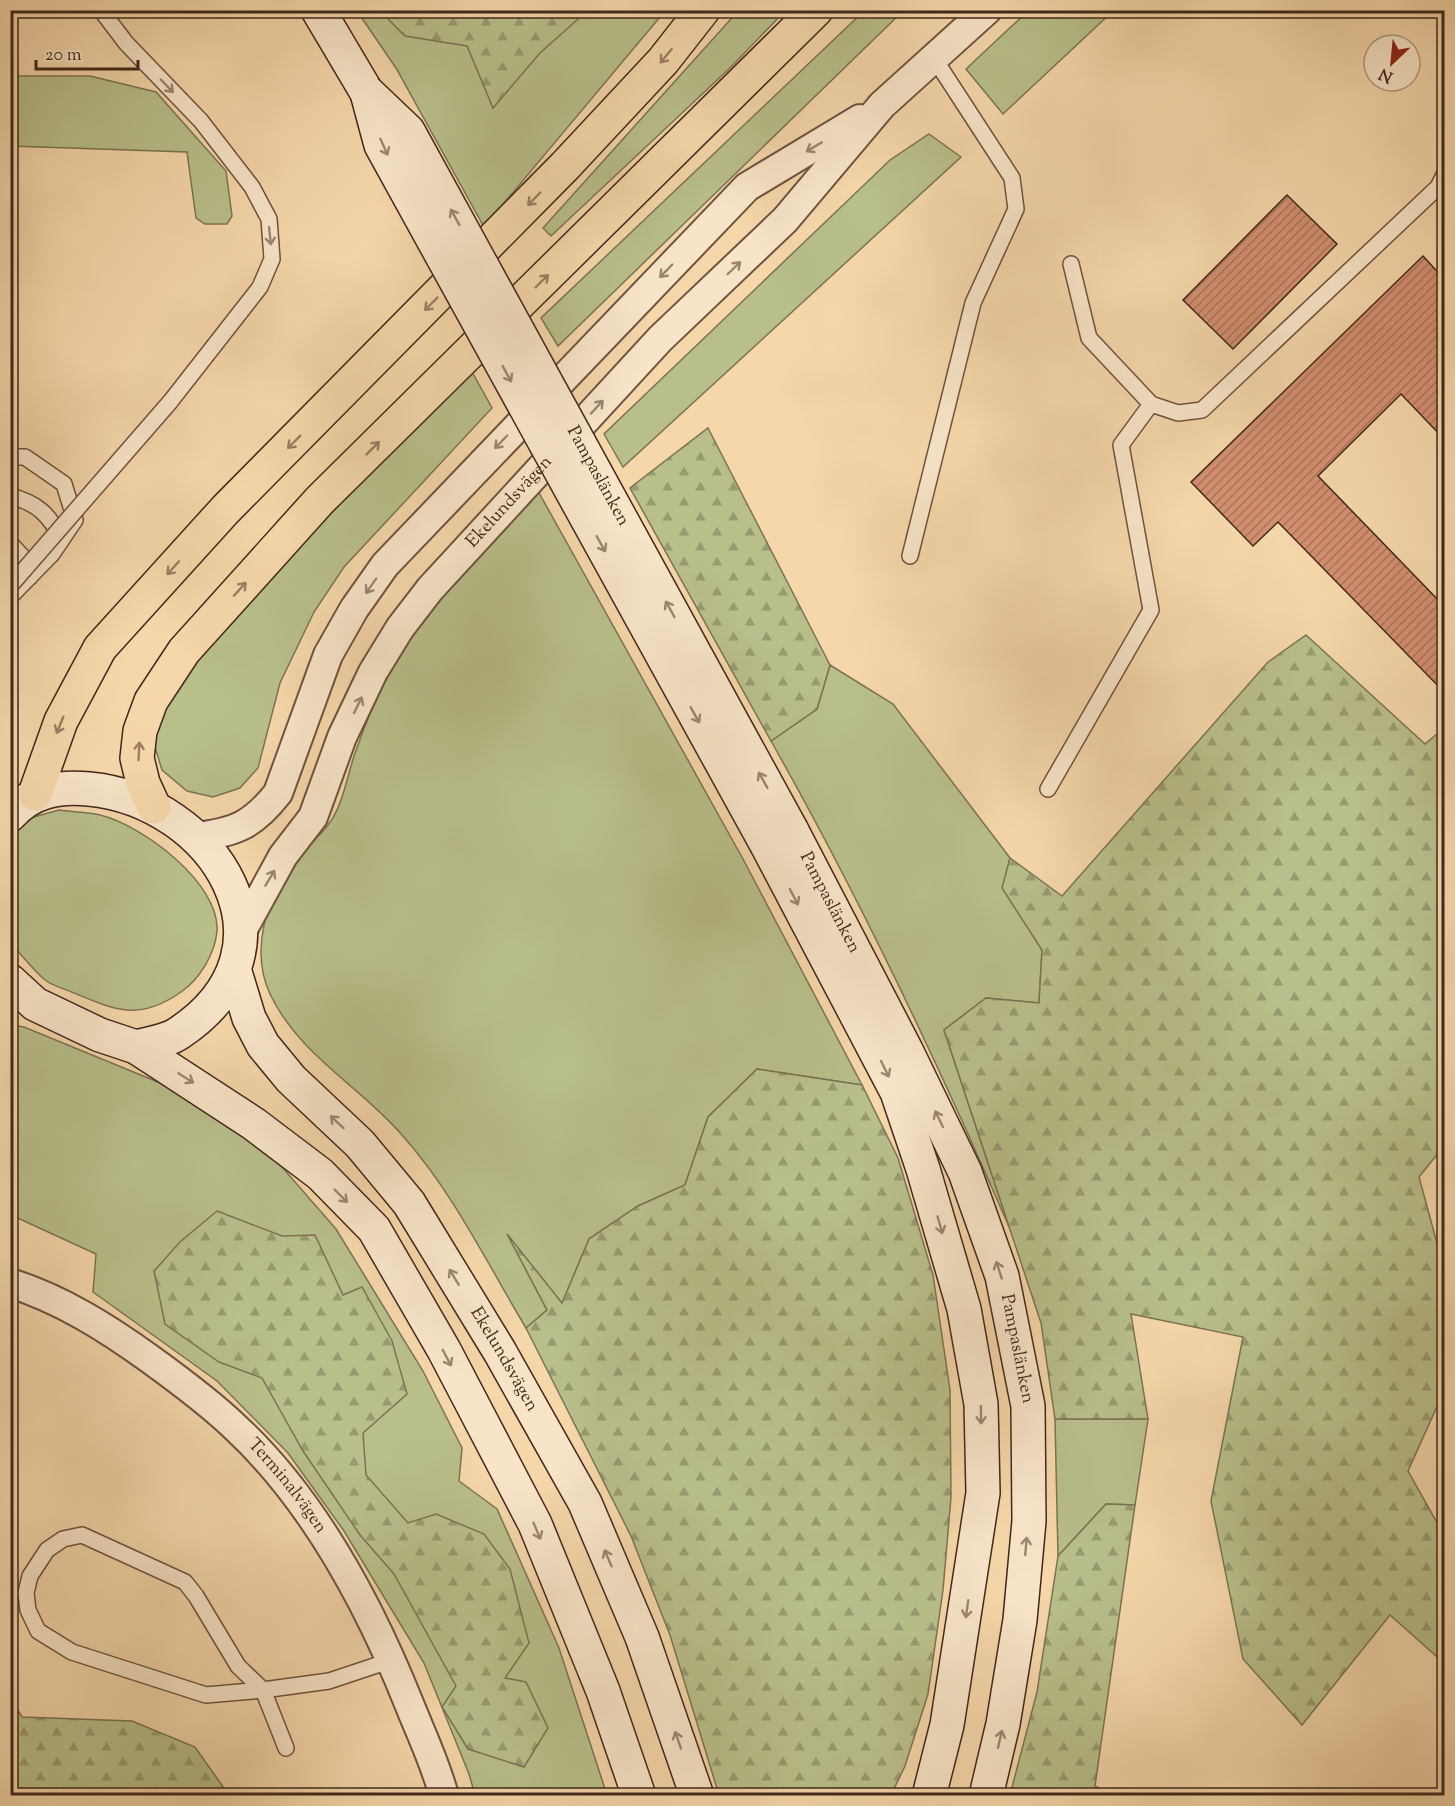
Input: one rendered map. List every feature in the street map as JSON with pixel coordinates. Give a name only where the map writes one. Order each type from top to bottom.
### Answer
[{"type":"highway","points":[[35,794],[62,720],[100,648],[226,509],[557,175],[663,61],[703,10]]},
{"type":"highway","points":[[154,807],[143,783],[137,758],[140,731],[151,701],[184,651],[320,500],[816,10]]},
{"type":"main road","name":"Pampaslänken","points":[[318,10],[366,92],[408,131],[779,838],[897,1092],[923,1169],[964,1309],[981,1404],[983,1493],[949,1714],[930,1796]]},
{"type":"main road","points":[[10,815],[35,794],[71,787],[105,790],[154,807],[175,819],[215,858],[228,880],[243,929],[235,972],[216,1000],[178,1035],[136,1047]]},
{"type":"main road","name":"Pampaslänken","points":[[779,838],[902,1041],[965,1172],[1002,1276],[1028,1406],[1029,1521],[1020,1620],[1003,1724],[986,1796]]},
{"type":"main road","name":"Ekelundsvägen","points":[[235,972],[249,1018],[263,1045],[291,1079],[360,1144],[409,1203],[534,1412],[585,1503],[642,1637],[697,1796]]},
{"type":"main road","points":[[10,981],[23,1004],[136,1047],[264,1131],[320,1174],[374,1229],[444,1350],[535,1524],[603,1691],[639,1796]]},
{"type":"street","name":"Ekelundsvägen","points":[[243,929],[284,856],[313,817],[342,737],[373,672],[400,627],[430,589],[660,339],[785,220],[882,105],[987,10]]},
{"type":"street","name":"Ekelundsvägen","points":[[196,837],[224,833],[246,825],[263,811],[278,793],[328,655],[354,609],[385,565],[747,187],[882,105]]},
{"type":"street","name":"Terminalvägen","points":[[10,1283],[78,1312],[188,1386],[236,1427],[288,1484],[333,1551],[392,1660],[444,1796]]},
{"type":"lane","points":[[10,586],[170,402],[260,287],[272,259],[269,219],[252,187],[201,121],[126,43],[101,10]]},
{"type":"lane","points":[[910,556],[973,303],[1016,209],[1012,178],[934,58]]},
{"type":"lane","points":[[1071,264],[1089,338],[1151,404],[1178,413],[1202,410],[1438,187],[1444,175]]},
{"type":"lane","points":[[1048,789],[1151,610],[1121,445],[1151,404]]},
{"type":"lane","points":[[10,457],[25,457],[64,484],[75,520],[52,554],[10,597]]},
{"type":"lane","points":[[10,496],[26,500],[50,518],[62,539]]},
{"type":"lane","points":[[10,543],[23,557],[30,577]]},
{"type":"lane","points":[[286,1748],[263,1690],[238,1666],[196,1596],[185,1582],[82,1535],[63,1539],[47,1550],[30,1576],[26,1593],[28,1610],[38,1631],[72,1652],[206,1695],[263,1690],[329,1681],[392,1660]]},
{"type":"green space","points":[[739,10],[785,11],[731,67],[551,236],[543,228]]},
{"type":"green space","points":[[1029,10],[1113,11],[1003,114],[966,69]]},
{"type":"green space","points":[[357,11],[665,11],[484,227],[396,68]]},
{"type":"green space","points":[[380,11],[587,11],[540,53],[493,108],[467,46],[405,36]]},
{"type":"green space","points":[[864,11],[903,11],[558,346],[541,318]]},
{"type":"green space","points":[[11,76],[90,76],[156,92],[226,171],[232,216],[227,224],[205,224],[196,218],[187,152],[11,146]]},
{"type":"green space","points":[[929,134],[961,157],[623,467],[604,434],[890,160]]},
{"type":"green space","points":[[471,370],[492,408],[344,567],[314,612],[280,683],[258,768],[240,788],[213,797],[187,791],[162,770],[154,744],[155,719],[215,632]]},
{"type":"green space","points":[[708,428],[830,665],[817,709],[771,741],[630,488]]},
{"type":"green space","points":[[538,491],[743,859],[862,1085],[757,1069],[708,1117],[685,1185],[638,1206],[589,1239],[562,1304],[509,1237],[547,1310],[526,1328],[469,1229],[420,1157],[385,1117],[313,1052],[282,1016],[264,977],[261,942],[269,907],[285,874],[329,824],[337,810],[366,723],[395,662],[412,635],[451,584]]},
{"type":"green space","points":[[1306,635],[1425,744],[1444,728],[1444,1146],[1419,1177],[1444,1269],[1444,1391],[1408,1471],[1444,1535],[1444,1663],[1390,1615],[1302,1725],[1243,1659],[1211,1501],[1243,1337],[1131,1314],[1148,1419],[1055,1419],[1041,1323],[944,1030],[986,998],[1039,1003],[1042,950],[1002,888],[1010,858],[1062,896],[1268,662]]},
{"type":"green space","points":[[830,665],[893,704],[1010,858],[1003,888],[1042,950],[1039,1003],[986,998],[944,1030],[1010,1229],[897,982],[836,860],[771,741],[817,709]]},
{"type":"green space","points":[[59,810],[100,815],[136,831],[156,843],[175,859],[206,894],[215,913],[216,940],[205,966],[194,981],[181,992],[153,1007],[140,1010],[103,1005],[48,982],[11,944],[10,833],[30,818]]},
{"type":"green space","points":[[11,1025],[24,1027],[187,1094],[282,1167],[336,1229],[423,1371],[462,1448],[459,1481],[497,1509],[559,1648],[607,1795],[475,1795],[469,1774],[424,1663],[344,1531],[288,1453],[217,1381],[93,1292],[96,1254],[11,1215]]},
{"type":"green space","points":[[757,1069],[862,1085],[898,1158],[933,1275],[950,1390],[951,1497],[943,1590],[928,1694],[905,1766],[891,1795],[719,1795],[670,1635],[631,1536],[526,1328],[547,1310],[507,1234],[562,1303],[589,1239],[638,1206],[685,1185],[708,1117]]},
{"type":"green space","points":[[217,1211],[282,1236],[315,1235],[343,1295],[362,1287],[392,1341],[407,1394],[363,1433],[366,1475],[408,1523],[436,1514],[484,1534],[510,1569],[529,1643],[505,1678],[526,1682],[548,1728],[524,1767],[468,1749],[442,1707],[456,1686],[394,1574],[360,1535],[303,1451],[262,1378],[219,1362],[165,1324],[154,1271],[180,1242]]},
{"type":"green space","points":[[1055,1419],[1148,1419],[1135,1505],[1106,1504],[1058,1556]]},
{"type":"green space","points":[[1106,1504],[1135,1505],[1095,1786],[1114,1795],[1010,1795],[1037,1692],[1058,1556]]},
{"type":"green space","points":[[11,1699],[22,1717],[132,1721],[195,1747],[226,1791],[226,1795],[11,1795]]},
{"type":"building","points":[[1287,195],[1337,244],[1233,349],[1183,300]]},
{"type":"building","points":[[1423,256],[1444,279],[1444,439],[1401,394],[1318,476],[1444,606],[1444,692],[1278,522],[1253,546],[1191,482]]}]
